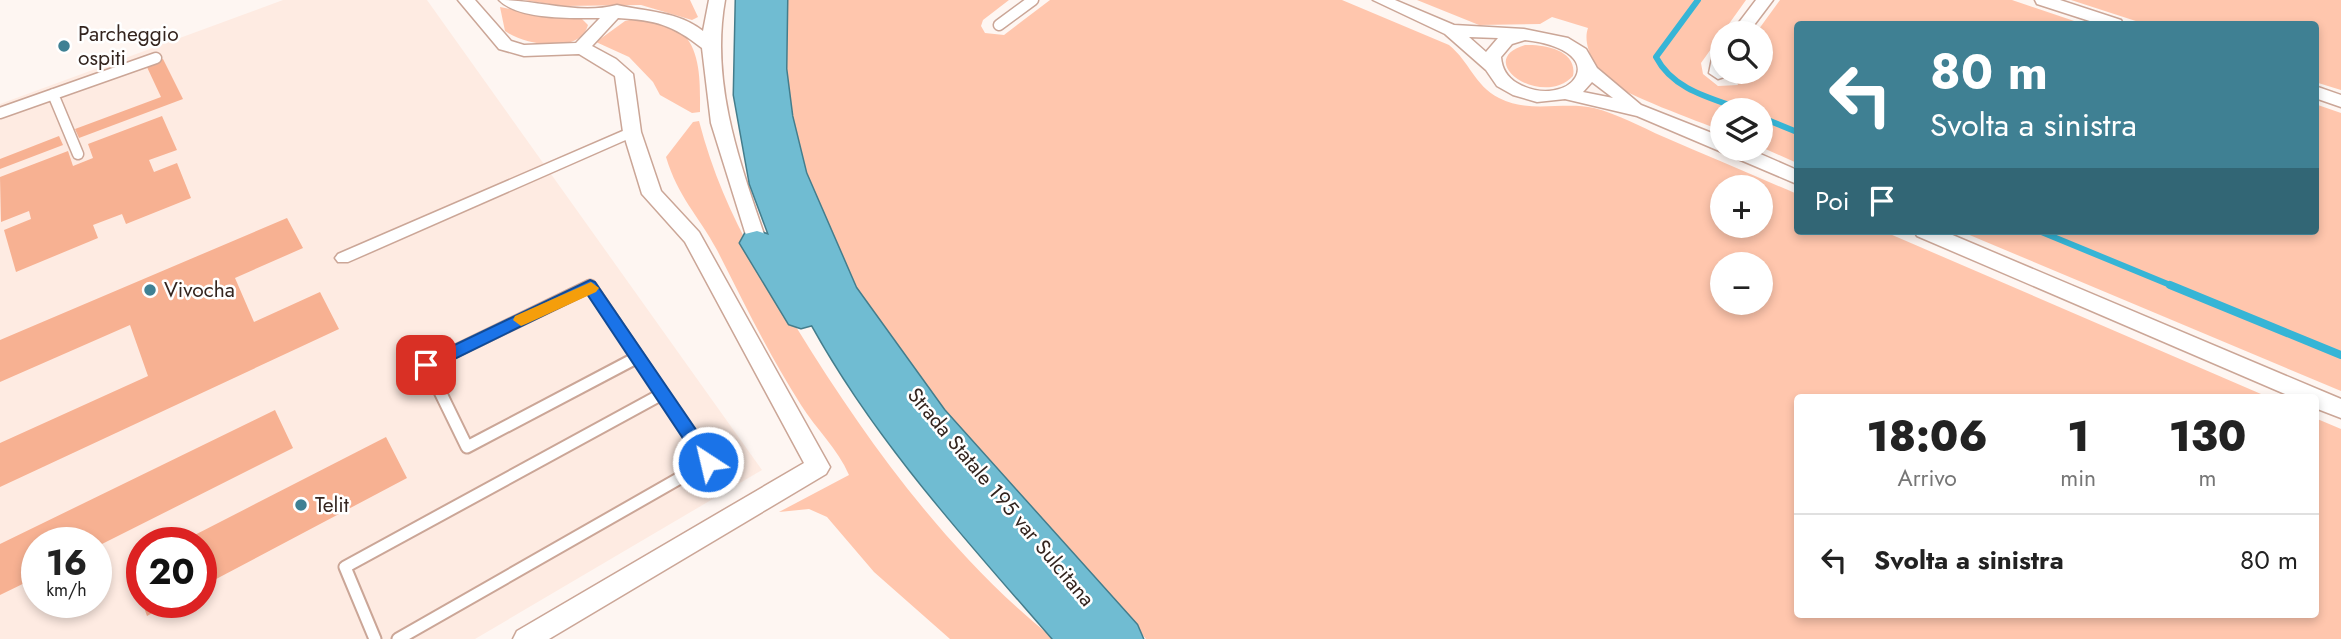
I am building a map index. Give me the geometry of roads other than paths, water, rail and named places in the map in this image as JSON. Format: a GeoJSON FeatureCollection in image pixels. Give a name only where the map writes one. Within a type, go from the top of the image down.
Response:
{"type":"FeatureCollection","features":[{"type":"Feature","properties":{"kind":"highway","name":"Strada Statale 195 var Sulcitana"},"geometry":{"type":"LineString","coordinates":[[750,0],[747,75],[752,125],[764,179],[785,236],[816,304],[855,368],[901,431],[1080,639]]}},
{"type":"Feature","properties":{"kind":"highway","name":"Strada Statale 195 var Sulcitana"},"geometry":{"type":"LineString","coordinates":[[773,0],[771,68],[776,116],[790,173],[841,294],[931,421],[1122,639]]}},
{"type":"Feature","properties":{"kind":"highway"},"geometry":{"type":"LineString","coordinates":[[757,243],[846,387],[871,419],[901,431]]}},
{"type":"Feature","properties":{"kind":"street"},"geometry":{"type":"LineString","coordinates":[[466,0],[485,19],[494,36],[506,46],[522,50],[581,48],[624,74],[632,132],[652,194],[692,237],[818,467],[526,639]]}},
{"type":"Feature","properties":{"kind":"street"},"geometry":{"type":"LineString","coordinates":[[507,0],[537,9],[617,10],[661,16],[684,25],[713,48]]}},
{"type":"Feature","properties":{"kind":"street"},"geometry":{"type":"LineString","coordinates":[[717,0],[713,48],[716,112],[757,243]]}},
{"type":"Feature","properties":{"kind":"street"},"geometry":{"type":"LineString","coordinates":[[1381,0],[1451,30],[1492,66],[1507,85],[1521,92],[1537,96],[1568,94],[1642,111],[1710,139]]}},
{"type":"Feature","properties":{"kind":"street"},"geometry":{"type":"LineString","coordinates":[[1748,21],[1765,0]]}},
{"type":"Feature","properties":{"kind":"street"},"geometry":{"type":"LineString","coordinates":[[2043,0],[2106,21]]}},
{"type":"Feature","properties":{"kind":"street"},"geometry":{"type":"LineString","coordinates":[[581,48],[617,10]]}},
{"type":"Feature","properties":{"kind":"street"},"geometry":{"type":"LineString","coordinates":[[1451,30],[1543,37],[1565,43],[1585,61],[1589,71],[1642,111]]}},
{"type":"Feature","properties":{"kind":"street"},"geometry":{"type":"LineString","coordinates":[[1492,66],[1492,56],[1497,47],[1519,36]]}},
{"type":"Feature","properties":{"kind":"street"},"geometry":{"type":"LineString","coordinates":[[1568,94],[1587,80],[1589,71]]}},
{"type":"Feature","properties":{"kind":"street"},"geometry":{"type":"LineString","coordinates":[[2319,93],[2341,101]]}},
{"type":"Feature","properties":{"kind":"street"},"geometry":{"type":"LineString","coordinates":[[343,258],[632,132]]}},
{"type":"Feature","properties":{"kind":"street"},"geometry":{"type":"LineString","coordinates":[[1760,161],[1794,176]]}},
{"type":"Feature","properties":{"kind":"street"},"geometry":{"type":"LineString","coordinates":[[1933,235],[2305,394]]}},
{"type":"Feature","properties":{"kind":"street"},"geometry":{"type":"LineString","coordinates":[[2319,400],[2341,409]]}},
{"type":"Feature","properties":{"kind":"lane"},"geometry":{"type":"LineString","coordinates":[[999,25],[1034,0]]}},
{"type":"Feature","properties":{"kind":"lane"},"geometry":{"type":"LineString","coordinates":[[0,113],[156,58]]}},
{"type":"Feature","properties":{"kind":"lane"},"geometry":{"type":"LineString","coordinates":[[54,94],[78,154]]}},
{"type":"Feature","properties":{"kind":"lane"},"geometry":{"type":"LineString","coordinates":[[398,639],[708,462],[663,394],[638,357],[590,286],[426,365],[467,447],[638,357]]}},
{"type":"Feature","properties":{"kind":"lane"},"geometry":{"type":"LineString","coordinates":[[375,639],[345,567],[663,394]]}},
{"type":"Feature","properties":{"kind":"waterway"},"geometry":{"type":"LineString","coordinates":[[1698,0],[1656,57],[1672,78],[1710,98]]}},
{"type":"Feature","properties":{"kind":"waterway"},"geometry":{"type":"LineString","coordinates":[[1773,122],[1794,131]]}},
{"type":"Feature","properties":{"kind":"waterway"},"geometry":{"type":"LineString","coordinates":[[2049,235],[2175,287]]}},
{"type":"Feature","properties":{"kind":"waterway"},"geometry":{"type":"LineString","coordinates":[[2170,285],[2341,355]]}},
{"type":"Feature","properties":{"kind":"place","name":"Parcheggio ospiti"},"geometry":{"type":"Point","coordinates":[64,46]}},
{"type":"Feature","properties":{"kind":"place","name":"Vivocha"},"geometry":{"type":"Point","coordinates":[150,290]}},
{"type":"Feature","properties":{"kind":"place","name":"Telit"},"geometry":{"type":"Point","coordinates":[301,505]}}]}
